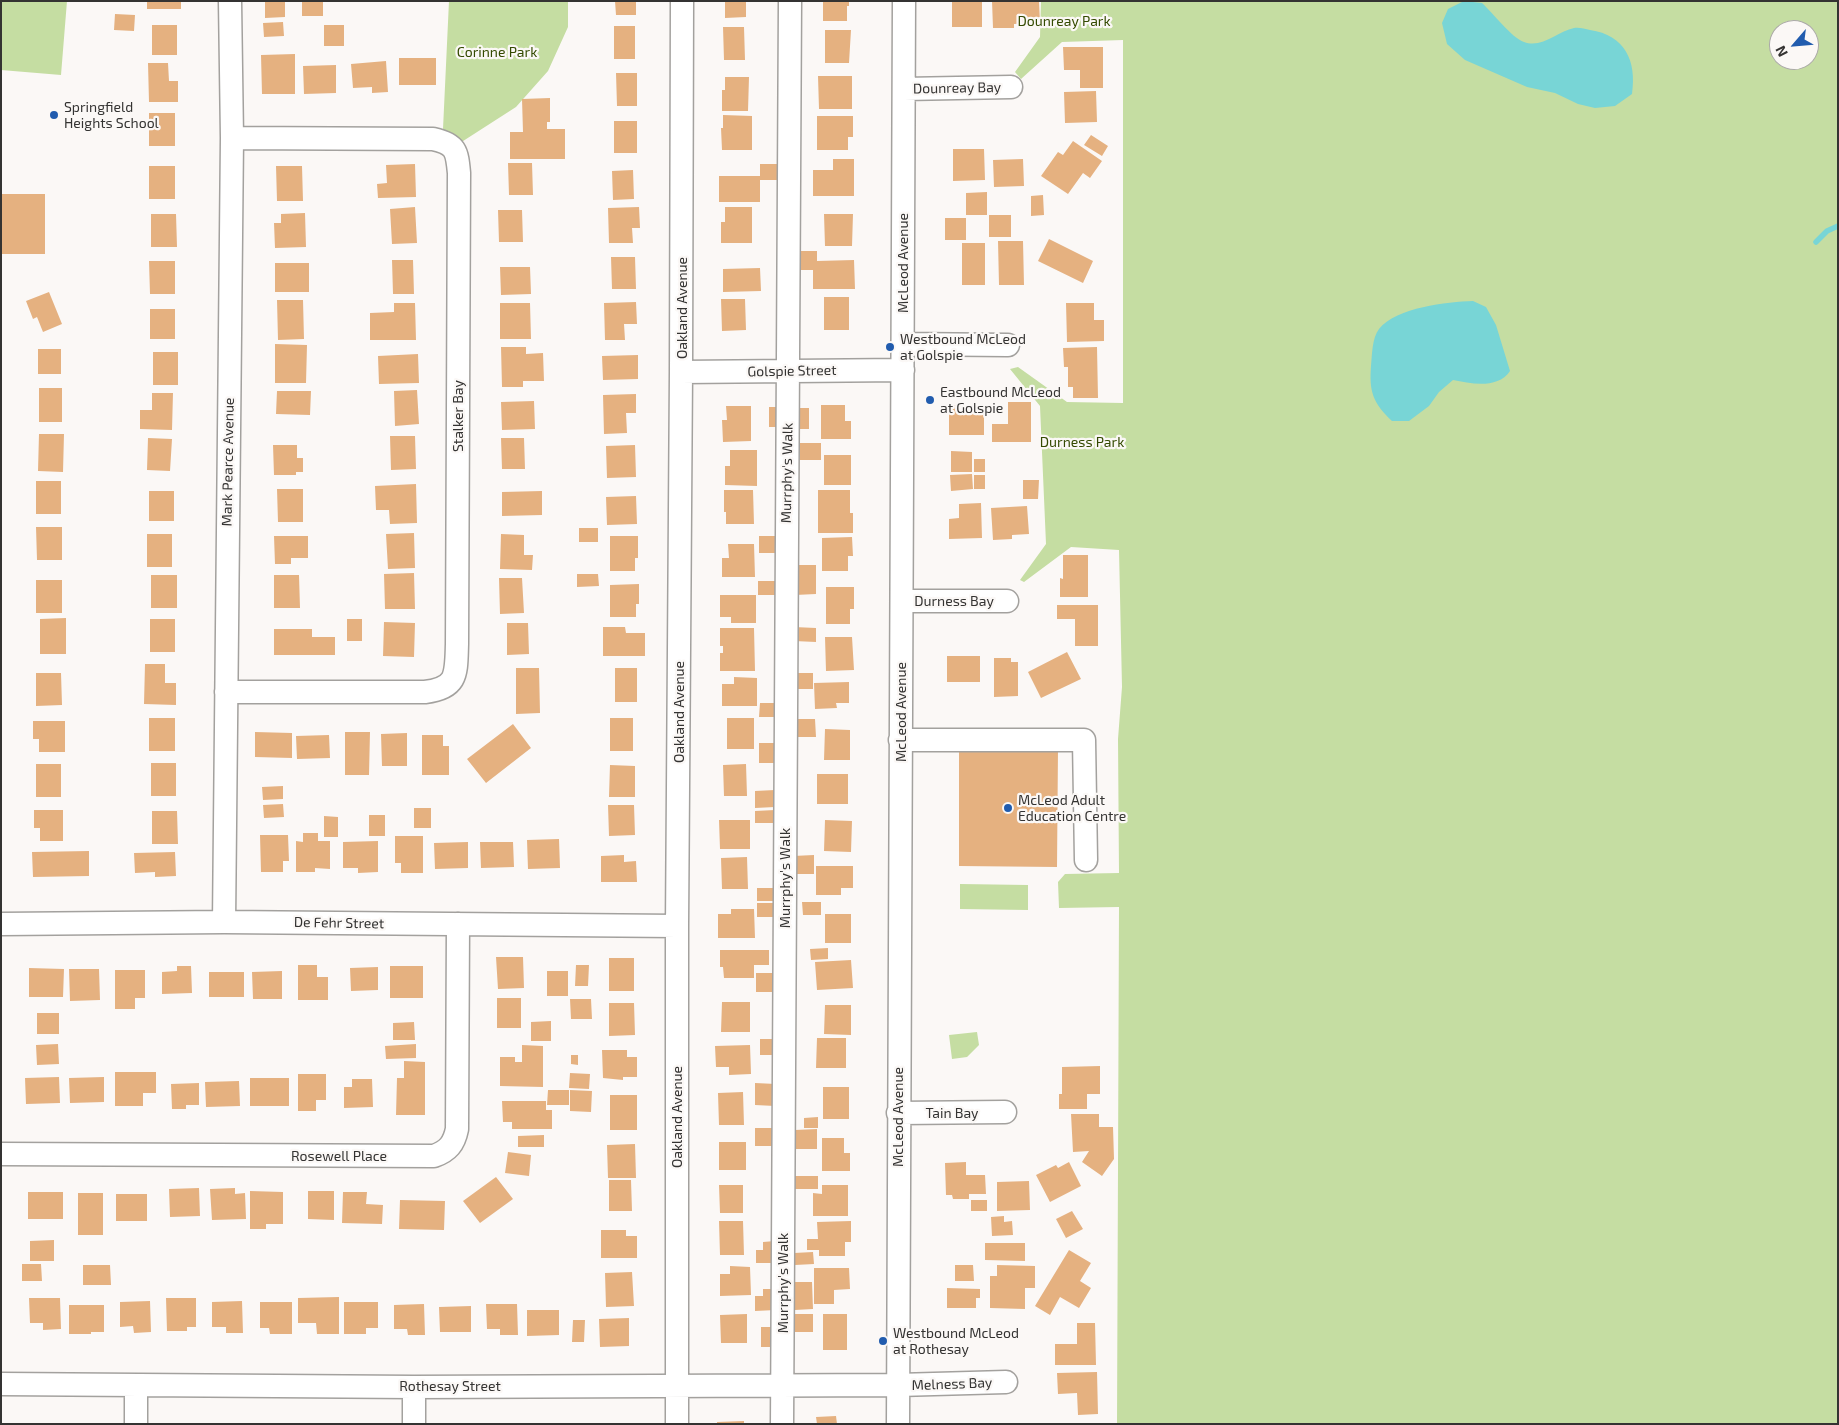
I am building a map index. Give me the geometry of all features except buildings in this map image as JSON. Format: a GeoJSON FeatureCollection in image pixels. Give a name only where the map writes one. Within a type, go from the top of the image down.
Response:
{"type":"FeatureCollection","features":[{"type":"Feature","properties":{"kind":"street","name":"Mark Pearce Avenue"},"geometry":{"type":"LineString","coordinates":[[224,922],[232,138],[230,1]]}},
{"type":"Feature","properties":{"kind":"street","name":"Oakland Avenue"},"geometry":{"type":"LineString","coordinates":[[677,1424],[677,926],[682,372],[682,1]]}},
{"type":"Feature","properties":{"kind":"street","name":"Murrphy's Walk"},"geometry":{"type":"LineString","coordinates":[[782,1424],[790,1]]}},
{"type":"Feature","properties":{"kind":"street","name":"McLeod Avenue"},"geometry":{"type":"LineString","coordinates":[[898,1424],[904,1]]}},
{"type":"Feature","properties":{"kind":"street","name":"Dounreay Bay"},"geometry":{"type":"LineString","coordinates":[[904,89],[1011,87]]}},
{"type":"Feature","properties":{"kind":"street","name":"Stalker Bay"},"geometry":{"type":"LineString","coordinates":[[226,692],[438,691],[448,686],[454,677],[457,644],[459,173],[457,155],[452,146],[447,142],[433,138],[232,138]]}},
{"type":"Feature","properties":{"kind":"street"},"geometry":{"type":"LineString","coordinates":[[902,344],[1008,345]]}},
{"type":"Feature","properties":{"kind":"street","name":"Golspie Street"},"geometry":{"type":"LineString","coordinates":[[682,372],[902,370]]}},
{"type":"Feature","properties":{"kind":"street","name":"Durness Bay"},"geometry":{"type":"LineString","coordinates":[[902,601],[1007,601]]}},
{"type":"Feature","properties":{"kind":"street"},"geometry":{"type":"LineString","coordinates":[[900,740],[1084,740],[1086,860]]}},
{"type":"Feature","properties":{"kind":"street","name":"De Fehr Street"},"geometry":{"type":"LineString","coordinates":[[1,924],[224,922],[677,926]]}},
{"type":"Feature","properties":{"kind":"street","name":"Rosewell Place"},"geometry":{"type":"LineString","coordinates":[[1,1154],[434,1156],[442,1153],[450,1148],[455,1140],[457,1129],[458,924]]}},
{"type":"Feature","properties":{"kind":"street","name":"Tain Bay"},"geometry":{"type":"LineString","coordinates":[[898,1113],[1005,1112]]}},
{"type":"Feature","properties":{"kind":"street","name":"Melness Bay"},"geometry":{"type":"LineString","coordinates":[[898,1386],[1006,1382]]}},
{"type":"Feature","properties":{"kind":"street","name":"Rothesay Street"},"geometry":{"type":"LineString","coordinates":[[1,1384],[414,1387],[898,1386]]}},
{"type":"Feature","properties":{"kind":"street"},"geometry":{"type":"LineString","coordinates":[[136,1385],[136,1424]]}},
{"type":"Feature","properties":{"kind":"street"},"geometry":{"type":"LineString","coordinates":[[414,1387],[414,1424]]}},
{"type":"Feature","properties":{"kind":"green space"},"geometry":{"type":"Polygon","coordinates":[[[1,1],[67,1],[61,75],[1,70],[1,1]]]}},
{"type":"Feature","properties":{"kind":"green space","name":"Corinne Park"},"geometry":{"type":"Polygon","coordinates":[[[449,1],[568,1],[568,27],[548,71],[516,107],[460,143],[443,129],[449,1]]]}},
{"type":"Feature","properties":{"kind":"green space"},"geometry":{"type":"Polygon","coordinates":[[[1041,1],[1838,1],[1838,1424],[1117,1424],[1119,907],[1059,908],[1058,882],[1065,874],[1119,873],[1118,739],[1122,687],[1119,550],[1071,547],[1024,582],[1020,580],[1046,544],[1040,406],[1010,369],[1018,367],[1067,402],[1123,403],[1123,40],[1062,42],[1021,79],[1015,72],[1040,37],[1041,1]]]}},
{"type":"Feature","properties":{"kind":"green space"},"geometry":{"type":"Polygon","coordinates":[[[960,884],[1028,885],[1028,910],[960,909],[960,884]]]}},
{"type":"Feature","properties":{"kind":"green space"},"geometry":{"type":"Polygon","coordinates":[[[977,1032],[979,1045],[967,1057],[952,1059],[949,1035],[977,1032]]]}},
{"type":"Feature","properties":{"kind":"water"},"geometry":{"type":"Polygon","coordinates":[[[1464,1],[1482,3],[1508,31],[1519,40],[1531,44],[1550,39],[1576,28],[1612,37],[1626,51],[1630,61],[1633,82],[1632,94],[1615,106],[1595,108],[1578,104],[1555,93],[1527,87],[1465,60],[1447,44],[1442,23],[1448,9],[1464,1]]]}},
{"type":"Feature","properties":{"kind":"water"},"geometry":{"type":"Polygon","coordinates":[[[1473,301],[1486,307],[1496,325],[1510,371],[1499,381],[1492,383],[1476,384],[1453,380],[1439,392],[1429,406],[1409,421],[1392,421],[1376,403],[1371,383],[1372,352],[1379,329],[1398,315],[1423,307],[1473,301]]]}},
{"type":"Feature","properties":{"kind":"waterway"},"geometry":{"type":"LineString","coordinates":[[1816,242],[1827,231],[1838,226]]}},
{"type":"Feature","properties":{"kind":"place","name":"Springfield Heights School"},"geometry":{"type":"Point","coordinates":[54,115]}},
{"type":"Feature","properties":{"kind":"place","name":"Westbound McLeod at Golspie"},"geometry":{"type":"Point","coordinates":[890,347]}},
{"type":"Feature","properties":{"kind":"place","name":"Eastbound McLeod at Golspie"},"geometry":{"type":"Point","coordinates":[930,400]}},
{"type":"Feature","properties":{"kind":"place","name":"McLeod Adult Education Centre"},"geometry":{"type":"Point","coordinates":[1008,808]}},
{"type":"Feature","properties":{"kind":"place","name":"Westbound McLeod at Rothesay"},"geometry":{"type":"Point","coordinates":[883,1341]}},
{"type":"Feature","properties":{"kind":"park label","name":"Dounreay Park"},"geometry":{"type":"Point","coordinates":[1064,21]}},
{"type":"Feature","properties":{"kind":"park label","name":"Durness Park"},"geometry":{"type":"Point","coordinates":[1082,442]}}]}
